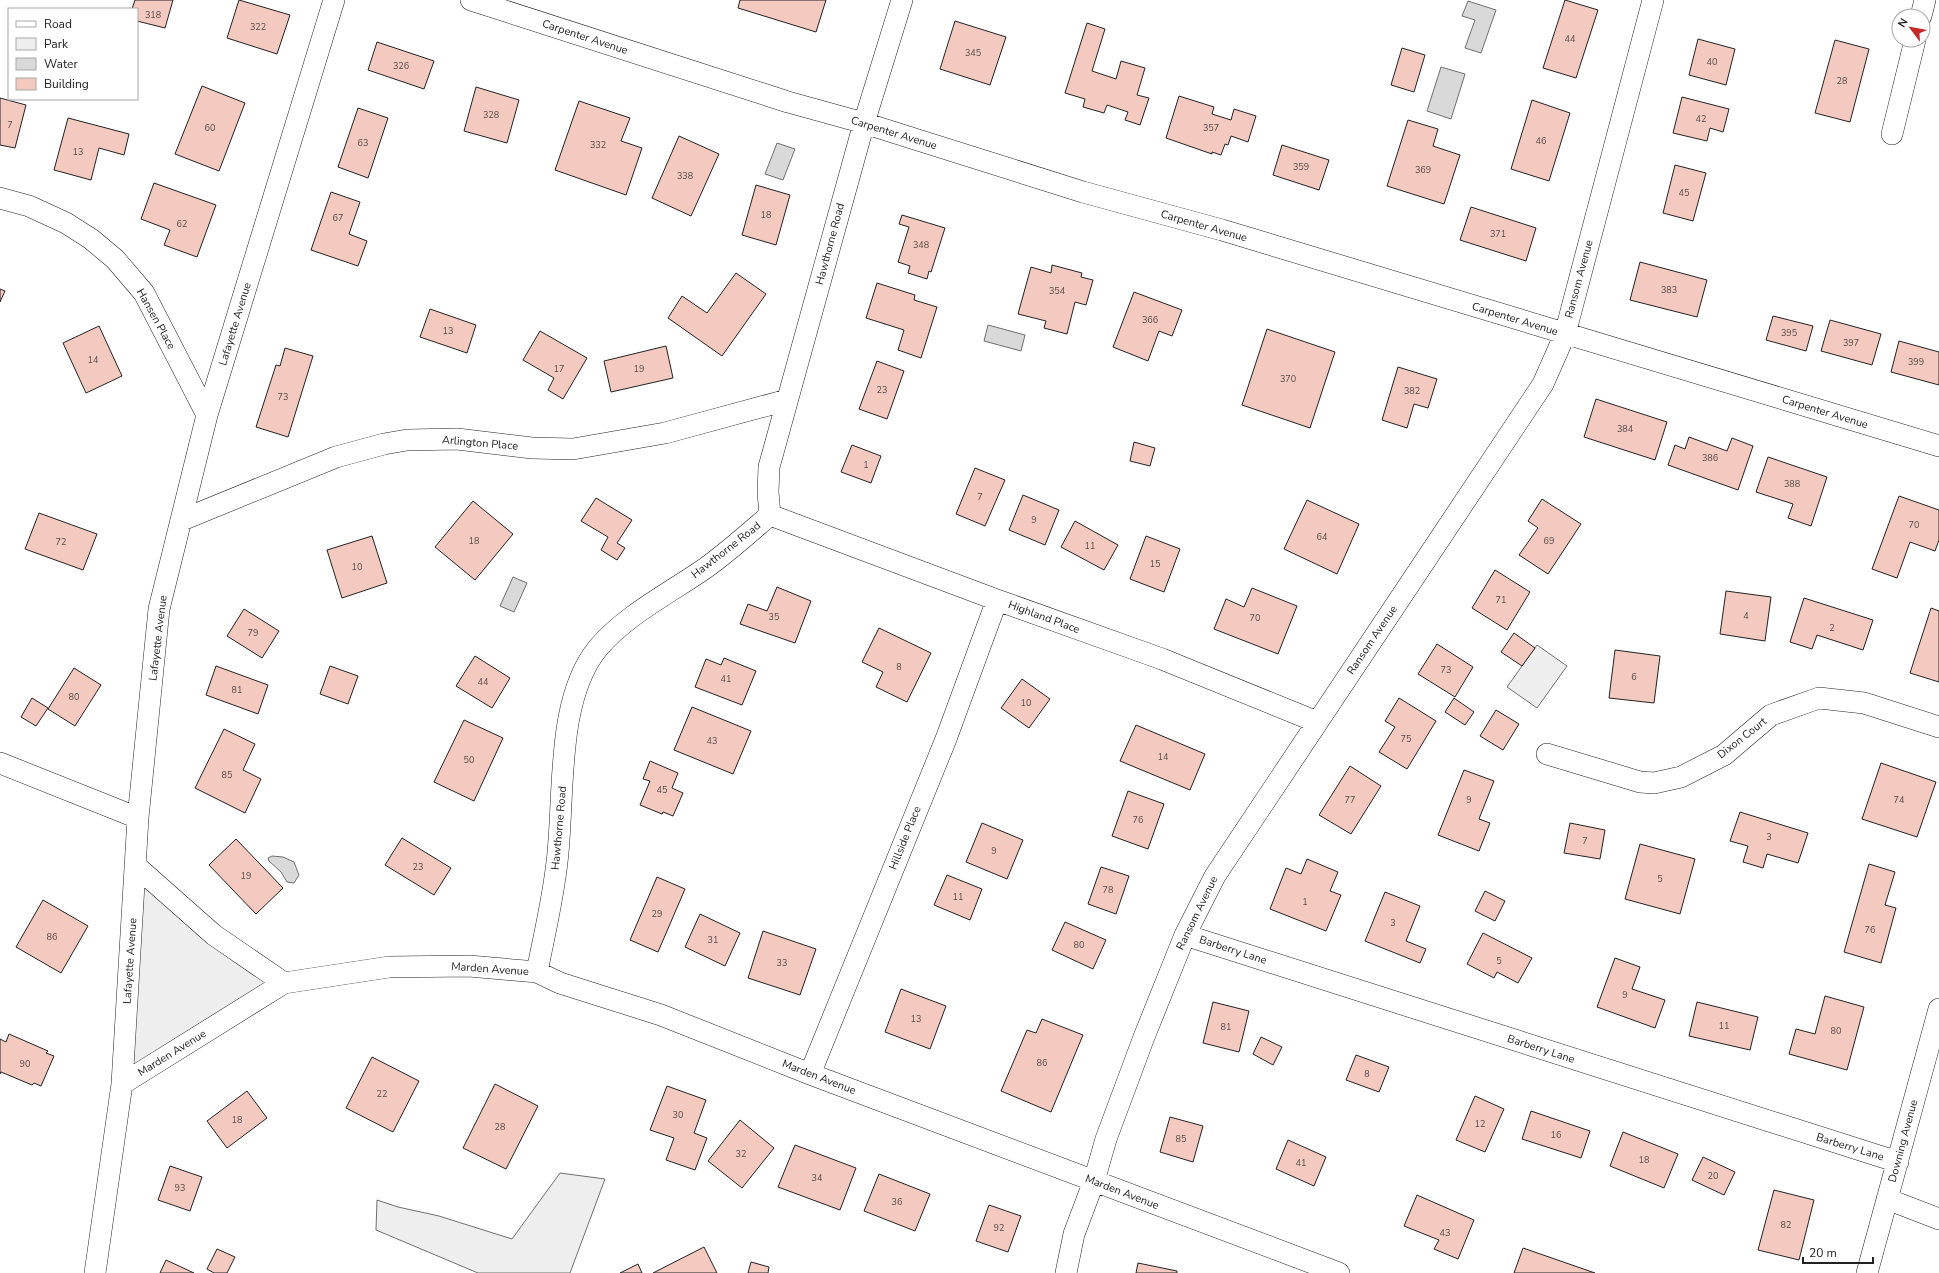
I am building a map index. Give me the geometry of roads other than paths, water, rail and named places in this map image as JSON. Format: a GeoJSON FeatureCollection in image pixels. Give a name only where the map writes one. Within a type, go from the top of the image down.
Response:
{"type":"FeatureCollection","features":[{"type":"Feature","properties":{"kind":"street","name":"Lafayette Avenue"},"geometry":{"type":"LineString","coordinates":[[95,1273],[122,1084],[138,818],[159,609],[207,415],[334,0]]}},
{"type":"Feature","properties":{"kind":"street","name":"Carpenter Avenue"},"geometry":{"type":"LineString","coordinates":[[471,0],[788,102],[864,123],[1083,192],[1222,230],[1939,446]]}},
{"type":"Feature","properties":{"kind":"street","name":"Hawthorne Road"},"geometry":{"type":"LineString","coordinates":[[537,972],[557,862],[568,727],[576,689],[586,667],[598,649],[619,627],[708,566],[770,515],[768,492],[769,467],[864,123],[902,0]]}},
{"type":"Feature","properties":{"kind":"street","name":"Ransom Avenue"},"geometry":{"type":"LineString","coordinates":[[1066,1273],[1074,1234],[1094,1181],[1106,1139],[1144,1037],[1185,935],[1215,876],[1543,384],[1565,334],[1653,0]]}},
{"type":"Feature","properties":{"kind":"street"},"geometry":{"type":"LineString","coordinates":[[1892,134],[1913,48]]}},
{"type":"Feature","properties":{"kind":"street","name":"Hansen Place"},"geometry":{"type":"LineString","coordinates":[[0,198],[29,206],[66,223],[91,239],[114,259],[144,293],[207,415]]}},
{"type":"Feature","properties":{"kind":"street","name":"Arlington Place"},"geometry":{"type":"LineString","coordinates":[[182,520],[336,457],[384,444],[407,440],[457,439],[532,448],[573,449],[665,433],[787,400]]}},
{"type":"Feature","properties":{"kind":"street","name":"Highland Place"},"geometry":{"type":"LineString","coordinates":[[770,515],[1162,660],[1317,722]]}},
{"type":"Feature","properties":{"kind":"street","name":"Hillside Place"},"geometry":{"type":"LineString","coordinates":[[810,1074],[946,739],[997,600]]}},
{"type":"Feature","properties":{"kind":"street","name":"Dixon Court"},"geometry":{"type":"LineString","coordinates":[[1547,754],[1640,782],[1654,783],[1681,777],[1724,755],[1771,715],[1819,698],[1864,703],[1939,727]]}},
{"type":"Feature","properties":{"kind":"street"},"geometry":{"type":"LineString","coordinates":[[0,763],[138,818]]}},
{"type":"Feature","properties":{"kind":"street"},"geometry":{"type":"LineString","coordinates":[[136,866],[214,935],[284,983]]}},
{"type":"Feature","properties":{"kind":"street","name":"Barberry Lane"},"geometry":{"type":"LineString","coordinates":[[1185,935],[1898,1162]]}},
{"type":"Feature","properties":{"kind":"street","name":"Marden Avenue"},"geometry":{"type":"LineString","coordinates":[[122,1084],[284,983],[389,967],[469,966],[537,972],[560,983],[661,1015],[810,1074],[1339,1273]]}},
{"type":"Feature","properties":{"kind":"street","name":"Downing Avenue"},"geometry":{"type":"LineString","coordinates":[[1867,1273],[1939,1009]]}},
{"type":"Feature","properties":{"kind":"street"},"geometry":{"type":"LineString","coordinates":[[1887,1199],[1939,1219]]}},
{"type":"Feature","properties":{"kind":"water"},"geometry":{"type":"Polygon","coordinates":[[[1468,1],[1496,10],[1481,53],[1465,48],[1475,20],[1462,16],[1468,1]]]}},
{"type":"Feature","properties":{"kind":"water"},"geometry":{"type":"Polygon","coordinates":[[[1441,67],[1465,74],[1451,119],[1427,111],[1441,67]]]}},
{"type":"Feature","properties":{"kind":"water"},"geometry":{"type":"Polygon","coordinates":[[[777,143],[795,149],[783,180],[765,174],[777,143]]]}},
{"type":"Feature","properties":{"kind":"water"},"geometry":{"type":"Polygon","coordinates":[[[988,325],[1025,335],[1021,351],[984,341],[988,325]]]}},
{"type":"Feature","properties":{"kind":"water"},"geometry":{"type":"Polygon","coordinates":[[[513,577],[527,583],[514,612],[500,606],[513,577]]]}},
{"type":"Feature","properties":{"kind":"water"},"geometry":{"type":"Polygon","coordinates":[[[272,856],[283,857],[294,862],[299,875],[294,883],[287,882],[281,872],[269,861],[268,858],[272,856]]]}}]}
